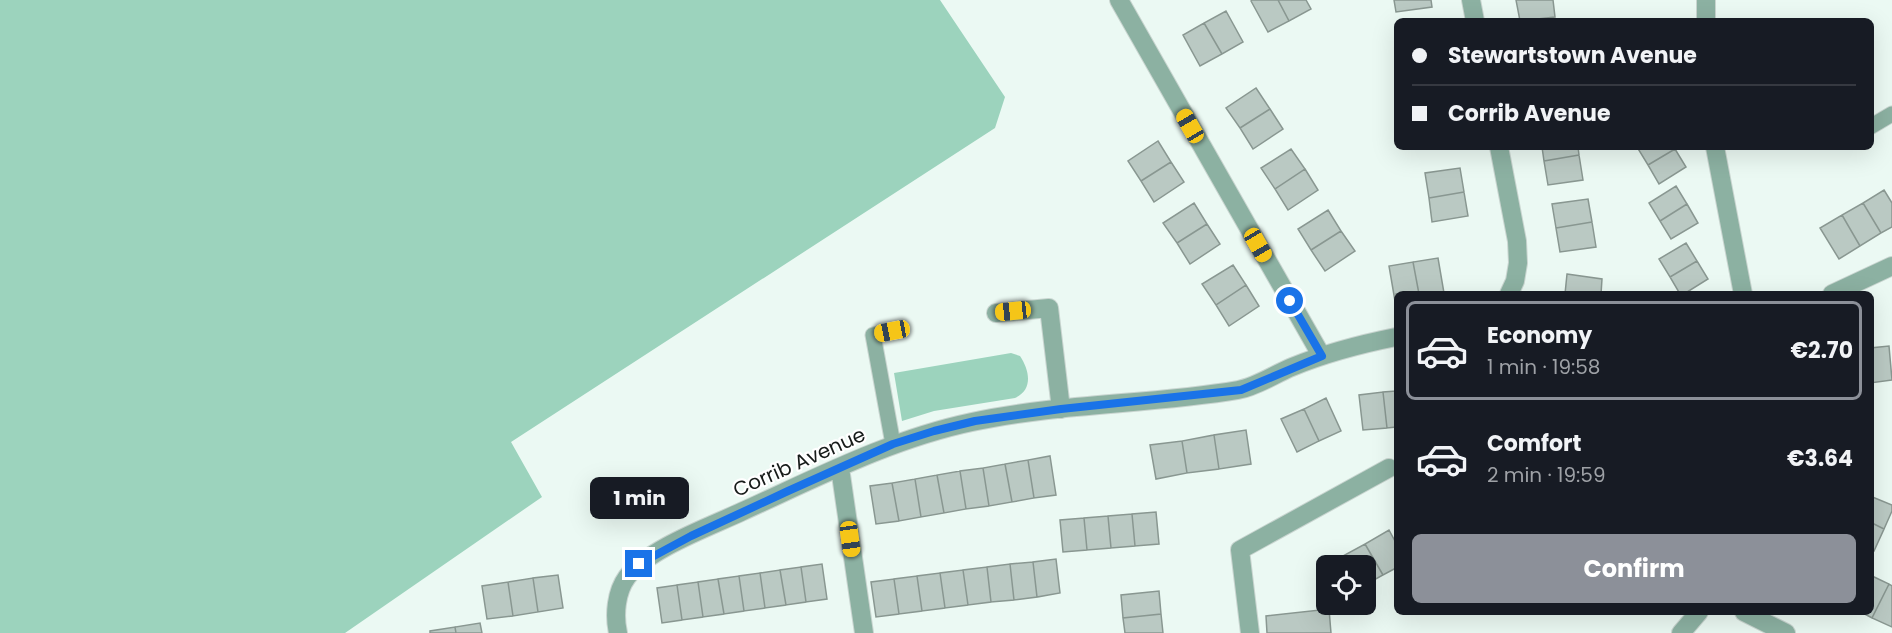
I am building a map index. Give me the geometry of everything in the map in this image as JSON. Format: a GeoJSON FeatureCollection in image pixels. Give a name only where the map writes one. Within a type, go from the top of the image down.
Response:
{"type":"FeatureCollection","features":[{"type":"Feature","properties":{"kind":"street"},"geometry":{"type":"LineString","coordinates":[[1471,0],[1474,18]]}},
{"type":"Feature","properties":{"kind":"street"},"geometry":{"type":"LineString","coordinates":[[1706,0],[1706,18]]}},
{"type":"Feature","properties":{"kind":"street"},"geometry":{"type":"LineString","coordinates":[[1124,2],[1322,356]]}},
{"type":"Feature","properties":{"kind":"street"},"geometry":{"type":"LineString","coordinates":[[1500,150],[1518,252],[1515,281],[1510,291]]}},
{"type":"Feature","properties":{"kind":"street"},"geometry":{"type":"LineString","coordinates":[[1716,150],[1742,291]]}},
{"type":"Feature","properties":{"kind":"street"},"geometry":{"type":"LineString","coordinates":[[1838,291],[1892,266]]}},
{"type":"Feature","properties":{"kind":"street"},"geometry":{"type":"LineString","coordinates":[[996,313],[1048,308],[1061,409]]}},
{"type":"Feature","properties":{"kind":"street","name":"Corrib Avenue"},"geometry":{"type":"LineString","coordinates":[[618,633],[616,612],[618,594],[626,578],[639,564],[710,526],[893,444],[975,421],[1061,409],[1241,390],[1322,356],[1350,347],[1394,338]]}},
{"type":"Feature","properties":{"kind":"street"},"geometry":{"type":"LineString","coordinates":[[840,468],[864,633]]}},
{"type":"Feature","properties":{"kind":"street"},"geometry":{"type":"LineString","coordinates":[[1250,633],[1240,550],[1389,468]]}},
{"type":"Feature","properties":{"kind":"street"},"geometry":{"type":"LineString","coordinates":[[1681,633],[1696,615]]}},
{"type":"Feature","properties":{"kind":"street"},"geometry":{"type":"LineString","coordinates":[[1750,615],[1786,633]]}},
{"type":"Feature","properties":{"kind":"lane"},"geometry":{"type":"LineString","coordinates":[[1874,125],[1892,114]]}},
{"type":"Feature","properties":{"kind":"lane"},"geometry":{"type":"LineString","coordinates":[[892,331],[873,335],[893,444]]}},
{"type":"Feature","properties":{"kind":"green space"},"geometry":{"type":"Polygon","coordinates":[[[0,0],[940,0],[1005,97],[995,128],[511,442],[542,497],[345,633],[0,633],[0,0]]]}},
{"type":"Feature","properties":{"kind":"green space"},"geometry":{"type":"Polygon","coordinates":[[[1011,353],[1020,356],[1028,374],[1027,385],[1021,395],[1015,398],[934,411],[902,421],[894,373],[1011,353]]]}},
{"type":"Feature","properties":{"kind":"building"},"geometry":{"type":"Polygon","coordinates":[[[1252,0],[1278,0],[1289,21],[1268,32],[1252,0]]]}},
{"type":"Feature","properties":{"kind":"building"},"geometry":{"type":"Polygon","coordinates":[[[1278,0],[1306,0],[1311,9],[1289,21],[1278,0]]]}},
{"type":"Feature","properties":{"kind":"building"},"geometry":{"type":"Polygon","coordinates":[[[1394,0],[1431,0],[1432,7],[1396,12],[1394,0]]]}},
{"type":"Feature","properties":{"kind":"building"},"geometry":{"type":"Polygon","coordinates":[[[1516,0],[1553,0],[1555,17],[1519,18],[1516,0]]]}},
{"type":"Feature","properties":{"kind":"building"},"geometry":{"type":"Polygon","coordinates":[[[1226,11],[1243,42],[1222,54],[1204,23],[1226,11]]]}},
{"type":"Feature","properties":{"kind":"building"},"geometry":{"type":"Polygon","coordinates":[[[1204,23],[1222,54],[1200,66],[1183,35],[1204,23]]]}},
{"type":"Feature","properties":{"kind":"building"},"geometry":{"type":"Polygon","coordinates":[[[1256,88],[1270,109],[1240,128],[1226,108],[1256,88]]]}},
{"type":"Feature","properties":{"kind":"building"},"geometry":{"type":"Polygon","coordinates":[[[1270,109],[1283,129],[1253,149],[1240,128],[1270,109]]]}},
{"type":"Feature","properties":{"kind":"building"},"geometry":{"type":"Polygon","coordinates":[[[1158,141],[1171,162],[1141,181],[1128,161],[1158,141]]]}},
{"type":"Feature","properties":{"kind":"building"},"geometry":{"type":"Polygon","coordinates":[[[1291,149],[1305,169],[1275,189],[1261,168],[1291,149]]]}},
{"type":"Feature","properties":{"kind":"building"},"geometry":{"type":"Polygon","coordinates":[[[1542,150],[1578,150],[1579,155],[1544,161],[1542,150]]]}},
{"type":"Feature","properties":{"kind":"building"},"geometry":{"type":"Polygon","coordinates":[[[1639,150],[1673,150],[1648,165],[1639,150]]]}},
{"type":"Feature","properties":{"kind":"building"},"geometry":{"type":"Polygon","coordinates":[[[1676,150],[1686,167],[1659,184],[1648,165],[1676,150]]]}},
{"type":"Feature","properties":{"kind":"building"},"geometry":{"type":"Polygon","coordinates":[[[1579,155],[1583,180],[1548,185],[1544,161],[1579,155]]]}},
{"type":"Feature","properties":{"kind":"building"},"geometry":{"type":"Polygon","coordinates":[[[1171,162],[1184,182],[1154,202],[1141,181],[1171,162]]]}},
{"type":"Feature","properties":{"kind":"building"},"geometry":{"type":"Polygon","coordinates":[[[1460,168],[1464,192],[1429,198],[1425,173],[1460,168]]]}},
{"type":"Feature","properties":{"kind":"building"},"geometry":{"type":"Polygon","coordinates":[[[1305,169],[1318,190],[1288,210],[1275,189],[1305,169]]]}},
{"type":"Feature","properties":{"kind":"building"},"geometry":{"type":"Polygon","coordinates":[[[1676,186],[1687,204],[1660,221],[1649,203],[1676,186]]]}},
{"type":"Feature","properties":{"kind":"building"},"geometry":{"type":"Polygon","coordinates":[[[1884,190],[1892,203],[1892,227],[1881,233],[1863,203],[1884,190]]]}},
{"type":"Feature","properties":{"kind":"building"},"geometry":{"type":"Polygon","coordinates":[[[1464,192],[1468,216],[1432,222],[1429,198],[1464,192]]]}},
{"type":"Feature","properties":{"kind":"building"},"geometry":{"type":"Polygon","coordinates":[[[1588,199],[1592,222],[1556,228],[1552,204],[1588,199]]]}},
{"type":"Feature","properties":{"kind":"building"},"geometry":{"type":"Polygon","coordinates":[[[1194,203],[1207,224],[1177,243],[1163,223],[1194,203]]]}},
{"type":"Feature","properties":{"kind":"building"},"geometry":{"type":"Polygon","coordinates":[[[1863,203],[1881,233],[1860,246],[1842,215],[1863,203]]]}},
{"type":"Feature","properties":{"kind":"building"},"geometry":{"type":"Polygon","coordinates":[[[1687,204],[1698,223],[1671,239],[1660,221],[1687,204]]]}},
{"type":"Feature","properties":{"kind":"building"},"geometry":{"type":"Polygon","coordinates":[[[1328,210],[1341,231],[1311,250],[1298,229],[1328,210]]]}},
{"type":"Feature","properties":{"kind":"building"},"geometry":{"type":"Polygon","coordinates":[[[1842,215],[1860,246],[1839,259],[1820,228],[1842,215]]]}},
{"type":"Feature","properties":{"kind":"building"},"geometry":{"type":"Polygon","coordinates":[[[1592,222],[1596,247],[1560,252],[1556,228],[1592,222]]]}},
{"type":"Feature","properties":{"kind":"building"},"geometry":{"type":"Polygon","coordinates":[[[1207,224],[1220,244],[1190,264],[1177,243],[1207,224]]]}},
{"type":"Feature","properties":{"kind":"building"},"geometry":{"type":"Polygon","coordinates":[[[1341,231],[1355,251],[1325,271],[1311,250],[1341,231]]]}},
{"type":"Feature","properties":{"kind":"building"},"geometry":{"type":"Polygon","coordinates":[[[1686,243],[1697,261],[1670,277],[1659,259],[1686,243]]]}},
{"type":"Feature","properties":{"kind":"building"},"geometry":{"type":"Polygon","coordinates":[[[1438,258],[1444,291],[1418,291],[1413,262],[1438,258]]]}},
{"type":"Feature","properties":{"kind":"building"},"geometry":{"type":"Polygon","coordinates":[[[1697,261],[1708,279],[1689,291],[1678,291],[1670,277],[1697,261]]]}},
{"type":"Feature","properties":{"kind":"building"},"geometry":{"type":"Polygon","coordinates":[[[1413,262],[1418,291],[1394,291],[1394,295],[1389,266],[1413,262]]]}},
{"type":"Feature","properties":{"kind":"building"},"geometry":{"type":"Polygon","coordinates":[[[1233,265],[1246,285],[1216,305],[1202,284],[1233,265]]]}},
{"type":"Feature","properties":{"kind":"building"},"geometry":{"type":"Polygon","coordinates":[[[1567,274],[1602,279],[1601,291],[1565,291],[1567,274]]]}},
{"type":"Feature","properties":{"kind":"building"},"geometry":{"type":"Polygon","coordinates":[[[1246,285],[1259,306],[1229,326],[1216,305],[1246,285]]]}},
{"type":"Feature","properties":{"kind":"building"},"geometry":{"type":"Polygon","coordinates":[[[1889,346],[1892,380],[1874,382],[1874,348],[1889,346]]]}},
{"type":"Feature","properties":{"kind":"building"},"geometry":{"type":"Polygon","coordinates":[[[1394,391],[1394,427],[1387,428],[1383,392],[1394,391]]]}},
{"type":"Feature","properties":{"kind":"building"},"geometry":{"type":"Polygon","coordinates":[[[1383,392],[1387,428],[1363,430],[1359,395],[1383,392]]]}},
{"type":"Feature","properties":{"kind":"building"},"geometry":{"type":"Polygon","coordinates":[[[1326,398],[1341,431],[1319,441],[1304,409],[1326,398]]]}},
{"type":"Feature","properties":{"kind":"building"},"geometry":{"type":"Polygon","coordinates":[[[1304,409],[1319,441],[1297,452],[1281,419],[1304,409]]]}},
{"type":"Feature","properties":{"kind":"building"},"geometry":{"type":"Polygon","coordinates":[[[1246,430],[1251,464],[1219,469],[1214,435],[1246,430]]]}},
{"type":"Feature","properties":{"kind":"building"},"geometry":{"type":"Polygon","coordinates":[[[1214,435],[1219,469],[1187,473],[1182,441],[1214,435]]]}},
{"type":"Feature","properties":{"kind":"building"},"geometry":{"type":"Polygon","coordinates":[[[1182,441],[1187,473],[1156,479],[1150,445],[1182,441]]]}},
{"type":"Feature","properties":{"kind":"building"},"geometry":{"type":"Polygon","coordinates":[[[1050,456],[1056,495],[1034,498],[1028,460],[1050,456]]]}},
{"type":"Feature","properties":{"kind":"building"},"geometry":{"type":"Polygon","coordinates":[[[1028,460],[1034,498],[1012,502],[1005,464],[1028,460]]]}},
{"type":"Feature","properties":{"kind":"building"},"geometry":{"type":"Polygon","coordinates":[[[1005,464],[1012,502],[989,506],[983,468],[1005,464]]]}},
{"type":"Feature","properties":{"kind":"building"},"geometry":{"type":"Polygon","coordinates":[[[983,468],[989,506],[966,509],[960,471],[983,468]]]}},
{"type":"Feature","properties":{"kind":"building"},"geometry":{"type":"Polygon","coordinates":[[[960,471],[966,509],[944,513],[937,475],[960,471]]]}},
{"type":"Feature","properties":{"kind":"building"},"geometry":{"type":"Polygon","coordinates":[[[937,475],[944,513],[921,517],[915,479],[937,475]]]}},
{"type":"Feature","properties":{"kind":"building"},"geometry":{"type":"Polygon","coordinates":[[[915,479],[921,517],[899,521],[892,483],[915,479]]]}},
{"type":"Feature","properties":{"kind":"building"},"geometry":{"type":"Polygon","coordinates":[[[892,483],[899,521],[876,524],[870,486],[892,483]]]}},
{"type":"Feature","properties":{"kind":"building"},"geometry":{"type":"Polygon","coordinates":[[[1874,498],[1892,505],[1892,511],[1884,529],[1874,524],[1874,498]]]}},
{"type":"Feature","properties":{"kind":"building"},"geometry":{"type":"Polygon","coordinates":[[[1156,512],[1159,544],[1135,546],[1132,514],[1156,512]]]}},
{"type":"Feature","properties":{"kind":"building"},"geometry":{"type":"Polygon","coordinates":[[[1132,514],[1135,546],[1111,548],[1108,516],[1132,514]]]}},
{"type":"Feature","properties":{"kind":"building"},"geometry":{"type":"Polygon","coordinates":[[[1108,516],[1111,548],[1087,550],[1084,518],[1108,516]]]}},
{"type":"Feature","properties":{"kind":"building"},"geometry":{"type":"Polygon","coordinates":[[[1084,518],[1087,550],[1063,552],[1060,520],[1084,518]]]}},
{"type":"Feature","properties":{"kind":"building"},"geometry":{"type":"Polygon","coordinates":[[[1874,524],[1884,529],[1874,551],[1874,524]]]}},
{"type":"Feature","properties":{"kind":"building"},"geometry":{"type":"Polygon","coordinates":[[[1389,530],[1394,539],[1394,569],[1383,575],[1376,563],[1376,555],[1371,555],[1365,544],[1389,530]]]}},
{"type":"Feature","properties":{"kind":"building"},"geometry":{"type":"Polygon","coordinates":[[[1365,544],[1371,555],[1345,555],[1365,544]]]}},
{"type":"Feature","properties":{"kind":"building"},"geometry":{"type":"Polygon","coordinates":[[[1056,559],[1060,593],[1037,597],[1033,562],[1056,559]]]}},
{"type":"Feature","properties":{"kind":"building"},"geometry":{"type":"Polygon","coordinates":[[[1033,562],[1037,597],[1014,600],[1010,564],[1033,562]]]}},
{"type":"Feature","properties":{"kind":"building"},"geometry":{"type":"Polygon","coordinates":[[[1376,563],[1383,575],[1376,579],[1376,563]]]}},
{"type":"Feature","properties":{"kind":"building"},"geometry":{"type":"Polygon","coordinates":[[[822,564],[827,599],[806,602],[801,567],[822,564]]]}},
{"type":"Feature","properties":{"kind":"building"},"geometry":{"type":"Polygon","coordinates":[[[1010,564],[1014,600],[991,602],[987,567],[1010,564]]]}},
{"type":"Feature","properties":{"kind":"building"},"geometry":{"type":"Polygon","coordinates":[[[801,567],[806,602],[786,605],[780,570],[801,567]]]}},
{"type":"Feature","properties":{"kind":"building"},"geometry":{"type":"Polygon","coordinates":[[[987,567],[991,602],[968,605],[963,570],[987,567]]]}},
{"type":"Feature","properties":{"kind":"building"},"geometry":{"type":"Polygon","coordinates":[[[780,570],[786,605],[765,608],[760,573],[780,570]]]}},
{"type":"Feature","properties":{"kind":"building"},"geometry":{"type":"Polygon","coordinates":[[[963,570],[968,605],[945,608],[940,573],[963,570]]]}},
{"type":"Feature","properties":{"kind":"building"},"geometry":{"type":"Polygon","coordinates":[[[760,573],[765,608],[744,611],[739,576],[760,573]]]}},
{"type":"Feature","properties":{"kind":"building"},"geometry":{"type":"Polygon","coordinates":[[[940,573],[945,608],[922,611],[917,576],[940,573]]]}},
{"type":"Feature","properties":{"kind":"building"},"geometry":{"type":"Polygon","coordinates":[[[558,575],[563,608],[538,612],[533,578],[558,575]]]}},
{"type":"Feature","properties":{"kind":"building"},"geometry":{"type":"Polygon","coordinates":[[[739,576],[744,611],[724,614],[718,579],[739,576]]]}},
{"type":"Feature","properties":{"kind":"building"},"geometry":{"type":"Polygon","coordinates":[[[917,576],[922,611],[899,614],[894,579],[917,576]]]}},
{"type":"Feature","properties":{"kind":"building"},"geometry":{"type":"Polygon","coordinates":[[[1874,577],[1889,584],[1874,614],[1874,577]]]}},
{"type":"Feature","properties":{"kind":"building"},"geometry":{"type":"Polygon","coordinates":[[[533,578],[538,612],[513,616],[508,582],[533,578]]]}},
{"type":"Feature","properties":{"kind":"building"},"geometry":{"type":"Polygon","coordinates":[[[718,579],[724,614],[703,617],[698,582],[718,579]]]}},
{"type":"Feature","properties":{"kind":"building"},"geometry":{"type":"Polygon","coordinates":[[[894,579],[899,614],[876,617],[871,582],[894,579]]]}},
{"type":"Feature","properties":{"kind":"building"},"geometry":{"type":"Polygon","coordinates":[[[508,582],[513,616],[487,619],[482,586],[508,582]]]}},
{"type":"Feature","properties":{"kind":"building"},"geometry":{"type":"Polygon","coordinates":[[[698,582],[703,617],[682,620],[677,585],[698,582]]]}},
{"type":"Feature","properties":{"kind":"building"},"geometry":{"type":"Polygon","coordinates":[[[1889,584],[1892,586],[1892,627],[1872,618],[1889,584]]]}},
{"type":"Feature","properties":{"kind":"building"},"geometry":{"type":"Polygon","coordinates":[[[677,585],[682,620],[662,623],[657,588],[677,585]]]}},
{"type":"Feature","properties":{"kind":"building"},"geometry":{"type":"Polygon","coordinates":[[[1159,591],[1161,614],[1123,618],[1121,595],[1159,591]]]}},
{"type":"Feature","properties":{"kind":"building"},"geometry":{"type":"Polygon","coordinates":[[[1316,610],[1316,615],[1330,615],[1331,633],[1267,633],[1266,616],[1316,610]]]}},
{"type":"Feature","properties":{"kind":"building"},"geometry":{"type":"Polygon","coordinates":[[[1161,614],[1163,633],[1125,633],[1123,618],[1161,614]]]}},
{"type":"Feature","properties":{"kind":"building"},"geometry":{"type":"Polygon","coordinates":[[[480,623],[482,633],[456,633],[455,627],[480,623]]]}},
{"type":"Feature","properties":{"kind":"building"},"geometry":{"type":"Polygon","coordinates":[[[455,627],[456,633],[430,633],[430,631],[455,627]]]}},
{"type":"Feature","properties":{"kind":"route"},"geometry":{"type":"LineString","coordinates":[[639,564],[710,526],[893,444],[934,431],[975,421],[1061,409],[1241,390],[1292,366],[1322,356],[1290,301]]}}]}
